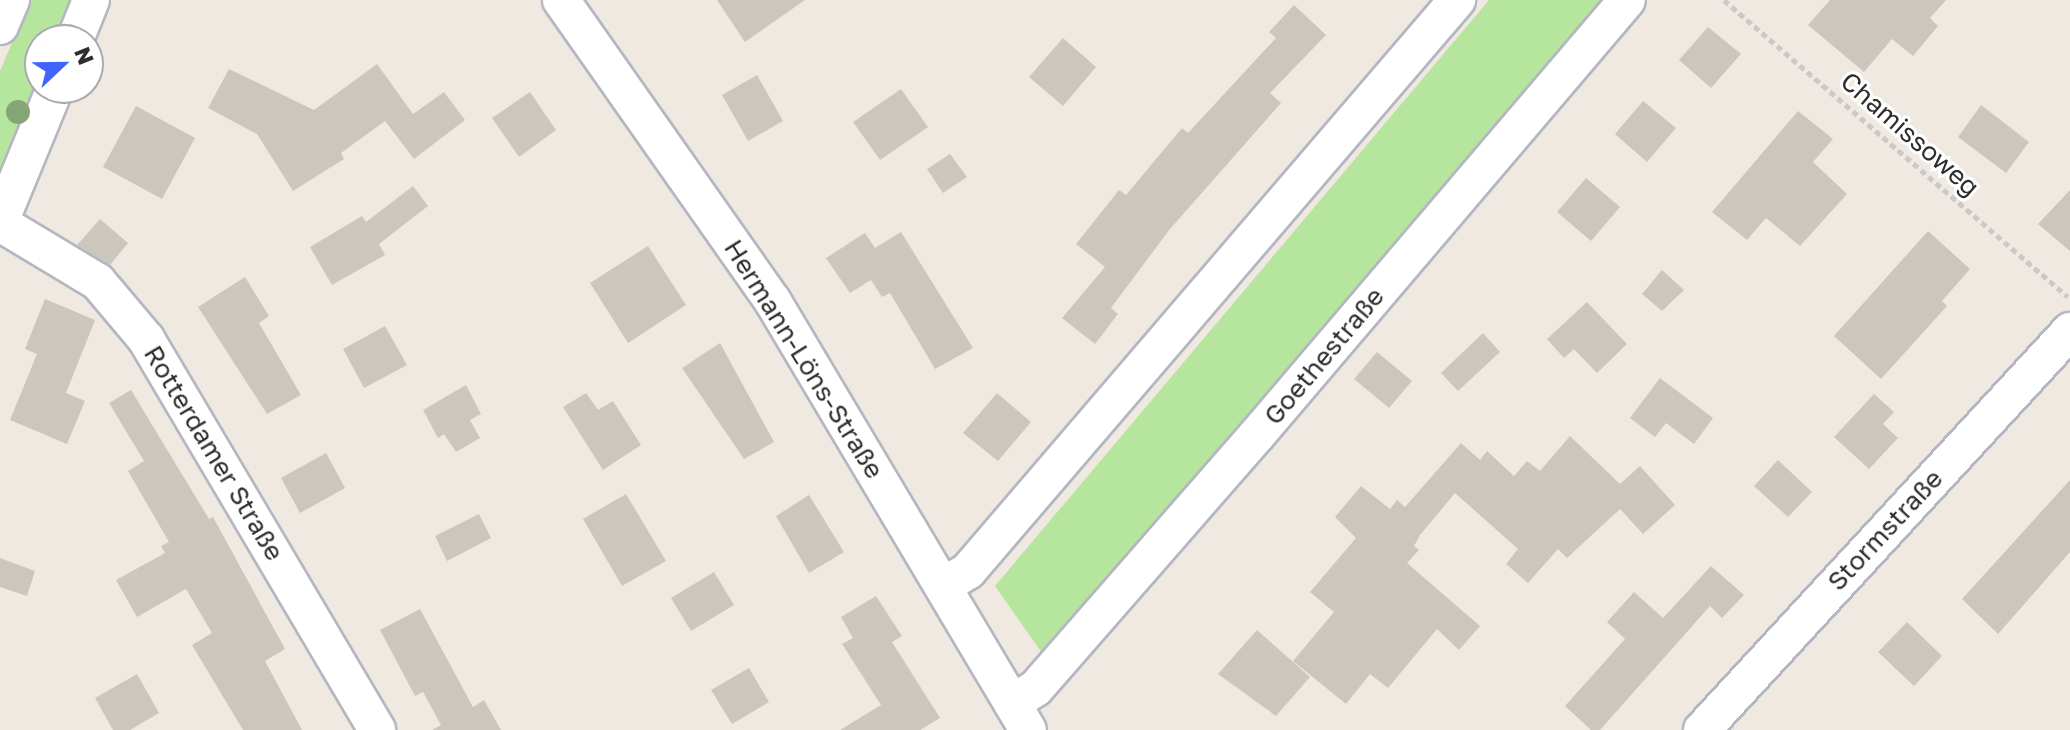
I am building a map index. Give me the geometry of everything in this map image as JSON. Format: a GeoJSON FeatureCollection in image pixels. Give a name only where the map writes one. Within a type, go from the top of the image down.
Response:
{"type":"FeatureCollection","features":[{"type":"Feature","properties":{"kind":"street"},"geometry":{"type":"LineString","coordinates":[[0,26],[11,0]]}},
{"type":"Feature","properties":{"kind":"street"},"geometry":{"type":"LineString","coordinates":[[81,24],[91,0]]}},
{"type":"Feature","properties":{"kind":"street","name":"Hermann-Löns-Straße"},"geometry":{"type":"LineString","coordinates":[[561,0],[772,300],[1020,716]]}},
{"type":"Feature","properties":{"kind":"street"},"geometry":{"type":"LineString","coordinates":[[943,586],[968,571],[1457,0]]}},
{"type":"Feature","properties":{"kind":"street","name":"Goethestraße"},"geometry":{"type":"LineString","coordinates":[[1020,716],[1036,688],[1627,0]]}},
{"type":"Feature","properties":{"kind":"street"},"geometry":{"type":"LineString","coordinates":[[0,223],[48,104]]}},
{"type":"Feature","properties":{"kind":"street","name":"Rotterdamer Straße"},"geometry":{"type":"LineString","coordinates":[[0,223],[98,282],[146,339],[377,730]]}},
{"type":"Feature","properties":{"kind":"street","name":"Stormstraße"},"geometry":{"type":"LineString","coordinates":[[1702,730],[2070,331]]}},
{"type":"Feature","properties":{"kind":"path","name":"Chamissoweg"},"geometry":{"type":"LineString","coordinates":[[1724,0],[2070,298]]}},
{"type":"Feature","properties":{"kind":"green space"},"geometry":{"type":"Polygon","coordinates":[[[30,0],[78,0],[68,24],[24,24],[24,104],[34,104],[0,194],[0,71],[30,0]]]}},
{"type":"Feature","properties":{"kind":"green space"},"geometry":{"type":"Polygon","coordinates":[[[1489,0],[1610,0],[1047,660],[995,586],[1489,0]]]}},
{"type":"Feature","properties":{"kind":"building"},"geometry":{"type":"Polygon","coordinates":[[[717,0],[805,0],[745,42],[717,0]]]}},
{"type":"Feature","properties":{"kind":"building"},"geometry":{"type":"Polygon","coordinates":[[[1830,0],[1946,0],[1930,18],[1938,26],[1913,56],[1892,39],[1864,72],[1808,25],[1830,0]]]}},
{"type":"Feature","properties":{"kind":"building"},"geometry":{"type":"Polygon","coordinates":[[[1294,5],[1326,35],[1270,93],[1281,103],[1170,229],[1111,308],[1118,314],[1095,344],[1062,318],[1105,267],[1076,244],[1119,190],[1126,195],[1182,128],[1188,133],[1276,38],[1269,32],[1294,5]]]}},
{"type":"Feature","properties":{"kind":"building"},"geometry":{"type":"Polygon","coordinates":[[[1708,27],[1741,54],[1711,88],[1679,60],[1708,27]]]}},
{"type":"Feature","properties":{"kind":"building"},"geometry":{"type":"Polygon","coordinates":[[[1063,38],[1096,67],[1063,106],[1029,77],[1063,38]]]}},
{"type":"Feature","properties":{"kind":"building"},"geometry":{"type":"Polygon","coordinates":[[[377,64],[413,114],[444,92],[465,120],[414,159],[385,121],[341,153],[344,159],[293,191],[257,134],[208,108],[229,69],[314,110],[377,64]]]}},
{"type":"Feature","properties":{"kind":"building"},"geometry":{"type":"Polygon","coordinates":[[[757,75],[783,121],[748,141],[722,95],[757,75]]]}},
{"type":"Feature","properties":{"kind":"building"},"geometry":{"type":"Polygon","coordinates":[[[901,89],[928,127],[880,160],[853,122],[901,89]]]}},
{"type":"Feature","properties":{"kind":"building"},"geometry":{"type":"Polygon","coordinates":[[[530,92],[556,130],[519,157],[492,118],[530,92]]]}},
{"type":"Feature","properties":{"kind":"building"},"geometry":{"type":"Polygon","coordinates":[[[1643,101],[1676,128],[1647,162],[1615,134],[1643,101]]]}},
{"type":"Feature","properties":{"kind":"building"},"geometry":{"type":"Polygon","coordinates":[[[1981,105],[2029,142],[2006,173],[1958,137],[1981,105]]]}},
{"type":"Feature","properties":{"kind":"building"},"geometry":{"type":"Polygon","coordinates":[[[136,106],[195,138],[162,199],[103,167],[136,106]]]}},
{"type":"Feature","properties":{"kind":"building"},"geometry":{"type":"Polygon","coordinates":[[[1798,111],[1833,139],[1813,162],[1847,194],[1800,246],[1766,218],[1747,240],[1712,212],[1798,111]]]}},
{"type":"Feature","properties":{"kind":"building"},"geometry":{"type":"Polygon","coordinates":[[[950,154],[967,177],[943,193],[927,169],[950,154]]]}},
{"type":"Feature","properties":{"kind":"building"},"geometry":{"type":"Polygon","coordinates":[[[1586,178],[1620,207],[1591,241],[1557,212],[1586,178]]]}},
{"type":"Feature","properties":{"kind":"building"},"geometry":{"type":"Polygon","coordinates":[[[413,186],[428,206],[379,244],[385,255],[332,285],[310,247],[362,216],[366,222],[413,186]]]}},
{"type":"Feature","properties":{"kind":"building"},"geometry":{"type":"Polygon","coordinates":[[[2070,190],[2070,251],[2038,224],[2070,190]]]}},
{"type":"Feature","properties":{"kind":"building"},"geometry":{"type":"Polygon","coordinates":[[[100,219],[128,243],[110,265],[77,245],[100,219]]]}},
{"type":"Feature","properties":{"kind":"building"},"geometry":{"type":"Polygon","coordinates":[[[1928,231],[1970,269],[1942,301],[1947,306],[1881,379],[1834,336],[1928,231]]]}},
{"type":"Feature","properties":{"kind":"building"},"geometry":{"type":"Polygon","coordinates":[[[901,232],[973,348],[935,369],[890,293],[882,297],[871,280],[850,293],[826,258],[865,233],[875,248],[901,232]]]}},
{"type":"Feature","properties":{"kind":"building"},"geometry":{"type":"Polygon","coordinates":[[[648,246],[686,305],[628,343],[590,283],[648,246]]]}},
{"type":"Feature","properties":{"kind":"building"},"geometry":{"type":"Polygon","coordinates":[[[1662,270],[1684,290],[1662,311],[1642,294],[1662,270]]]}},
{"type":"Feature","properties":{"kind":"building"},"geometry":{"type":"Polygon","coordinates":[[[245,277],[269,316],[259,323],[301,395],[267,414],[198,307],[245,277]]]}},
{"type":"Feature","properties":{"kind":"building"},"geometry":{"type":"Polygon","coordinates":[[[45,299],[95,320],[66,393],[85,401],[67,444],[10,420],[37,354],[25,349],[45,299]]]}},
{"type":"Feature","properties":{"kind":"building"},"geometry":{"type":"Polygon","coordinates":[[[1587,302],[1627,344],[1597,373],[1574,349],[1564,358],[1547,339],[1587,302]]]}},
{"type":"Feature","properties":{"kind":"building"},"geometry":{"type":"Polygon","coordinates":[[[385,326],[407,365],[364,388],[343,349],[385,326]]]}},
{"type":"Feature","properties":{"kind":"building"},"geometry":{"type":"Polygon","coordinates":[[[1483,333],[1500,352],[1458,391],[1441,373],[1483,333]]]}},
{"type":"Feature","properties":{"kind":"building"},"geometry":{"type":"Polygon","coordinates":[[[720,343],[774,442],[744,459],[682,368],[720,343]]]}},
{"type":"Feature","properties":{"kind":"building"},"geometry":{"type":"Polygon","coordinates":[[[1377,352],[1412,381],[1389,408],[1354,379],[1377,352]]]}},
{"type":"Feature","properties":{"kind":"building"},"geometry":{"type":"Polygon","coordinates":[[[1660,378],[1713,418],[1694,444],[1666,423],[1655,437],[1630,418],[1660,378]]]}},
{"type":"Feature","properties":{"kind":"building"},"geometry":{"type":"Polygon","coordinates":[[[466,385],[481,414],[470,420],[480,438],[456,452],[444,434],[438,438],[423,410],[466,385]]]}},
{"type":"Feature","properties":{"kind":"building"},"geometry":{"type":"Polygon","coordinates":[[[131,390],[209,519],[213,517],[285,649],[265,661],[302,730],[243,730],[192,645],[212,633],[186,589],[137,617],[116,580],[165,553],[161,546],[169,542],[128,471],[144,461],[109,403],[131,390]]]}},
{"type":"Feature","properties":{"kind":"building"},"geometry":{"type":"Polygon","coordinates":[[[586,393],[598,410],[613,401],[641,445],[603,470],[563,407],[586,393]]]}},
{"type":"Feature","properties":{"kind":"building"},"geometry":{"type":"Polygon","coordinates":[[[997,393],[1031,422],[998,461],[963,433],[997,393]]]}},
{"type":"Feature","properties":{"kind":"building"},"geometry":{"type":"Polygon","coordinates":[[[1874,394],[1894,412],[1883,424],[1898,438],[1869,469],[1834,437],[1874,394]]]}},
{"type":"Feature","properties":{"kind":"building"},"geometry":{"type":"Polygon","coordinates":[[[1570,436],[1620,484],[1640,466],[1675,505],[1643,534],[1620,509],[1567,558],[1558,549],[1528,583],[1506,564],[1518,549],[1455,493],[1420,535],[1414,546],[1419,550],[1407,563],[1480,626],[1459,650],[1437,629],[1388,688],[1370,674],[1346,704],[1293,661],[1334,612],[1310,592],[1356,538],[1335,517],[1361,486],[1390,509],[1397,500],[1405,507],[1461,443],[1480,460],[1487,451],[1514,476],[1527,461],[1540,471],[1570,436]]]}},
{"type":"Feature","properties":{"kind":"building"},"geometry":{"type":"Polygon","coordinates":[[[326,453],[345,488],[300,513],[281,478],[326,453]]]}},
{"type":"Feature","properties":{"kind":"building"},"geometry":{"type":"Polygon","coordinates":[[[1778,460],[1812,492],[1788,517],[1754,486],[1778,460]]]}},
{"type":"Feature","properties":{"kind":"building"},"geometry":{"type":"Polygon","coordinates":[[[2070,480],[2070,552],[1998,634],[1962,599],[2070,480]]]}},
{"type":"Feature","properties":{"kind":"building"},"geometry":{"type":"Polygon","coordinates":[[[626,494],[666,561],[622,586],[583,519],[626,494]]]}},
{"type":"Feature","properties":{"kind":"building"},"geometry":{"type":"Polygon","coordinates":[[[809,495],[844,552],[809,573],[776,516],[809,495]]]}},
{"type":"Feature","properties":{"kind":"building"},"geometry":{"type":"Polygon","coordinates":[[[479,514],[491,538],[447,561],[435,536],[479,514]]]}},
{"type":"Feature","properties":{"kind":"building"},"geometry":{"type":"Polygon","coordinates":[[[0,558],[35,571],[27,596],[0,587],[0,558]]]}},
{"type":"Feature","properties":{"kind":"building"},"geometry":{"type":"Polygon","coordinates":[[[1711,566],[1744,595],[1722,618],[1710,606],[1600,730],[1591,730],[1565,706],[1625,639],[1607,622],[1634,592],[1663,618],[1711,566]]]}},
{"type":"Feature","properties":{"kind":"building"},"geometry":{"type":"Polygon","coordinates":[[[714,572],[734,605],[691,631],[671,598],[714,572]]]}},
{"type":"Feature","properties":{"kind":"building"},"geometry":{"type":"Polygon","coordinates":[[[876,596],[902,636],[892,642],[940,718],[920,730],[840,730],[881,705],[842,644],[853,638],[841,617],[876,596]]]}},
{"type":"Feature","properties":{"kind":"building"},"geometry":{"type":"Polygon","coordinates":[[[420,609],[473,707],[484,700],[501,730],[432,730],[441,725],[423,692],[415,696],[380,630],[420,609]]]}},
{"type":"Feature","properties":{"kind":"building"},"geometry":{"type":"Polygon","coordinates":[[[1907,622],[1942,656],[1914,686],[1878,652],[1907,622]]]}},
{"type":"Feature","properties":{"kind":"building"},"geometry":{"type":"Polygon","coordinates":[[[1257,630],[1310,677],[1276,716],[1218,674],[1257,630]]]}},
{"type":"Feature","properties":{"kind":"building"},"geometry":{"type":"Polygon","coordinates":[[[749,668],[769,702],[732,724],[711,690],[749,668]]]}},
{"type":"Feature","properties":{"kind":"building"},"geometry":{"type":"Polygon","coordinates":[[[137,674],[159,713],[130,730],[113,730],[95,698],[137,674]]]}}]}
